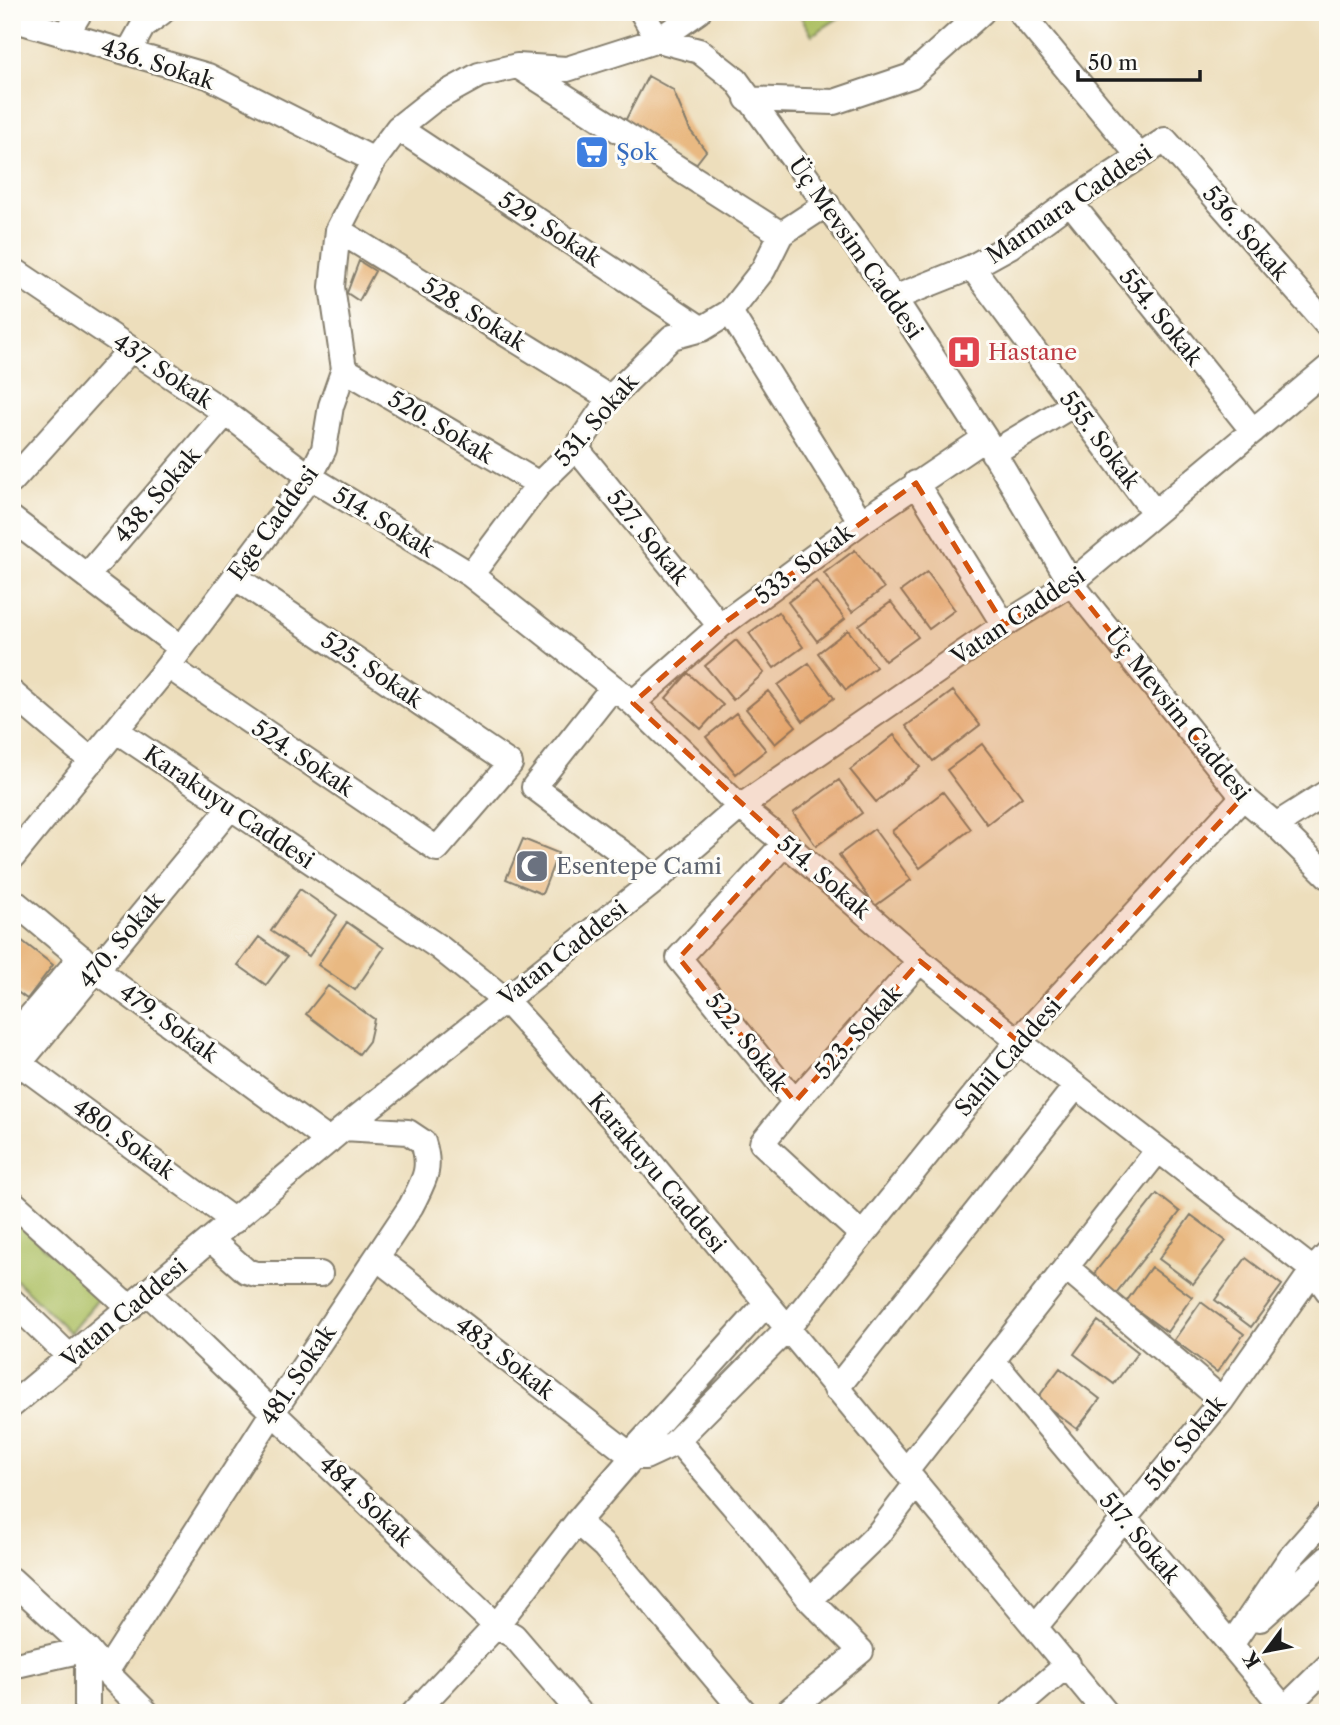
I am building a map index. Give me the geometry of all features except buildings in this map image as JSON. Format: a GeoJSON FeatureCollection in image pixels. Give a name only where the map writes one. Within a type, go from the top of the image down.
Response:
{"type":"FeatureCollection","features":[{"type":"Feature","properties":{"kind":"street"},"geometry":{"type":"LineString","coordinates":[[66,35],[80,12]]}},
{"type":"Feature","properties":{"kind":"street"},"geometry":{"type":"LineString","coordinates":[[128,53],[143,26],[162,12]]}},
{"type":"Feature","properties":{"kind":"street"},"geometry":{"type":"LineString","coordinates":[[642,12],[658,40]]}},
{"type":"Feature","properties":{"kind":"street","name":"Ege Caddesi"},"geometry":{"type":"LineString","coordinates":[[16,847],[117,732],[310,477],[324,449],[331,406],[344,369],[332,287],[338,230],[374,160],[398,128],[432,101],[479,75],[517,66],[567,69],[658,40],[698,12]]}},
{"type":"Feature","properties":{"kind":"street"},"geometry":{"type":"LineString","coordinates":[[747,99],[834,102],[911,76],[982,12]]}},
{"type":"Feature","properties":{"kind":"street"},"geometry":{"type":"LineString","coordinates":[[1020,12],[1139,156]]}},
{"type":"Feature","properties":{"kind":"street","name":"436. Sokak"},"geometry":{"type":"LineString","coordinates":[[12,19],[208,76],[374,160]]}},
{"type":"Feature","properties":{"kind":"street","name":"Üç Mevsim Caddesi"},"geometry":{"type":"LineString","coordinates":[[658,40],[699,51],[736,80],[747,99],[894,298],[989,446],[1071,583],[1243,797],[1328,876]]}},
{"type":"Feature","properties":{"kind":"street"},"geometry":{"type":"LineString","coordinates":[[517,66],[781,234],[827,204]]}},
{"type":"Feature","properties":{"kind":"street","name":"529. Sokak"},"geometry":{"type":"LineString","coordinates":[[398,128],[702,329]]}},
{"type":"Feature","properties":{"kind":"street","name":"Marmara Caddesi"},"geometry":{"type":"LineString","coordinates":[[894,298],[972,267],[1010,247],[1070,202],[1165,140]]}},
{"type":"Feature","properties":{"kind":"street","name":"536. Sokak"},"geometry":{"type":"LineString","coordinates":[[1165,140],[1328,326]]}},
{"type":"Feature","properties":{"kind":"street","name":"554. Sokak"},"geometry":{"type":"LineString","coordinates":[[1070,202],[1253,431]]}},
{"type":"Feature","properties":{"kind":"street","name":"528. Sokak"},"geometry":{"type":"LineString","coordinates":[[338,230],[610,398]]}},
{"type":"Feature","properties":{"kind":"street","name":"531. Sokak"},"geometry":{"type":"LineString","coordinates":[[471,575],[538,484],[576,448],[610,398],[673,337],[702,329],[730,312],[763,270],[781,234]]}},
{"type":"Feature","properties":{"kind":"street","name":"555. Sokak"},"geometry":{"type":"LineString","coordinates":[[972,267],[1154,512]]}},
{"type":"Feature","properties":{"kind":"street","name":"437. Sokak"},"geometry":{"type":"LineString","coordinates":[[12,270],[226,413],[310,477]]}},
{"type":"Feature","properties":{"kind":"street"},"geometry":{"type":"LineString","coordinates":[[730,312],[861,522]]}},
{"type":"Feature","properties":{"kind":"street"},"geometry":{"type":"LineString","coordinates":[[12,481],[130,350]]}},
{"type":"Feature","properties":{"kind":"street","name":"Vatan Caddesi"},"geometry":{"type":"LineString","coordinates":[[12,1405],[337,1134],[657,879],[740,807],[1004,625],[1071,583],[1328,368]]}},
{"type":"Feature","properties":{"kind":"street","name":"520. Sokak"},"geometry":{"type":"LineString","coordinates":[[344,369],[538,484]]}},
{"type":"Feature","properties":{"kind":"street","name":"533. Sokak"},"geometry":{"type":"LineString","coordinates":[[633,703],[720,626],[916,483],[1074,404]]}},
{"type":"Feature","properties":{"kind":"street","name":"438. Sokak"},"geometry":{"type":"LineString","coordinates":[[87,576],[226,413]]}},
{"type":"Feature","properties":{"kind":"street","name":"527. Sokak"},"geometry":{"type":"LineString","coordinates":[[576,448],[720,626]]}},
{"type":"Feature","properties":{"kind":"street","name":"514. Sokak"},"geometry":{"type":"LineString","coordinates":[[310,477],[471,575],[613,687],[633,703],[740,807],[1018,1041],[1158,1150],[1320,1262],[1328,1291]]}},
{"type":"Feature","properties":{"kind":"street"},"geometry":{"type":"LineString","coordinates":[[916,483],[1004,625]]}},
{"type":"Feature","properties":{"kind":"street","name":"524. Sokak"},"geometry":{"type":"LineString","coordinates":[[12,519],[87,576],[175,657],[437,849]]}},
{"type":"Feature","properties":{"kind":"street","name":"525. Sokak"},"geometry":{"type":"LineString","coordinates":[[235,577],[510,764],[437,849]]}},
{"type":"Feature","properties":{"kind":"street"},"geometry":{"type":"LineString","coordinates":[[613,687],[534,787],[657,879]]}},
{"type":"Feature","properties":{"kind":"street"},"geometry":{"type":"LineString","coordinates":[[12,693],[92,761]]}},
{"type":"Feature","properties":{"kind":"street","name":"Karakuyu Caddesi"},"geometry":{"type":"LineString","coordinates":[[117,732],[440,948],[504,999],[630,1138],[1106,1713]]}},
{"type":"Feature","properties":{"kind":"street"},"geometry":{"type":"LineString","coordinates":[[1276,825],[1328,792]]}},
{"type":"Feature","properties":{"kind":"street","name":"Sahil Caddesi"},"geometry":{"type":"LineString","coordinates":[[634,1457],[645,1457],[677,1440],[787,1329],[1018,1041],[1243,797]]}},
{"type":"Feature","properties":{"kind":"street","name":"470. Sokak"},"geometry":{"type":"LineString","coordinates":[[12,1038],[88,963],[230,808]]}},
{"type":"Feature","properties":{"kind":"street","name":"522. Sokak"},"geometry":{"type":"LineString","coordinates":[[785,844],[680,958],[795,1102],[762,1143],[861,1234]]}},
{"type":"Feature","properties":{"kind":"street","name":"479. Sokak"},"geometry":{"type":"LineString","coordinates":[[12,900],[88,963],[337,1134]]}},
{"type":"Feature","properties":{"kind":"street","name":"523. Sokak"},"geometry":{"type":"LineString","coordinates":[[795,1102],[920,961]]}},
{"type":"Feature","properties":{"kind":"street","name":"470. Sokak"},"geometry":{"type":"LineString","coordinates":[[15,1064],[88,963]]}},
{"type":"Feature","properties":{"kind":"street","name":"480. Sokak"},"geometry":{"type":"LineString","coordinates":[[15,1064],[234,1221]]}},
{"type":"Feature","properties":{"kind":"street"},"geometry":{"type":"LineString","coordinates":[[836,1389],[1076,1086]]}},
{"type":"Feature","properties":{"kind":"street","name":"481. Sokak"},"geometry":{"type":"LineString","coordinates":[[106,1672],[411,1206],[424,1182],[429,1160],[423,1142],[408,1132],[337,1134]]}},
{"type":"Feature","properties":{"kind":"street"},"geometry":{"type":"LineString","coordinates":[[810,1600],[877,1534],[911,1478],[993,1361],[1158,1150]]}},
{"type":"Feature","properties":{"kind":"street","name":"484. Sokak"},"geometry":{"type":"LineString","coordinates":[[12,1202],[139,1301],[274,1412],[496,1626],[514,1636],[580,1713]]}},
{"type":"Feature","properties":{"kind":"street"},"geometry":{"type":"LineString","coordinates":[[211,1240],[246,1271],[320,1274]]}},
{"type":"Feature","properties":{"kind":"street","name":"483. Sokak"},"geometry":{"type":"LineString","coordinates":[[377,1258],[634,1457]]}},
{"type":"Feature","properties":{"kind":"street","name":"516. Sokak"},"geometry":{"type":"LineString","coordinates":[[1035,1627],[1222,1400],[1320,1262]]}},
{"type":"Feature","properties":{"kind":"street"},"geometry":{"type":"LineString","coordinates":[[1067,1268],[1222,1400]]}},
{"type":"Feature","properties":{"kind":"street"},"geometry":{"type":"LineString","coordinates":[[12,1301],[71,1358]]}},
{"type":"Feature","properties":{"kind":"street"},"geometry":{"type":"LineString","coordinates":[[414,1713],[496,1626],[577,1522],[634,1457],[636,1448],[766,1304]]}},
{"type":"Feature","properties":{"kind":"street","name":"517. Sokak"},"geometry":{"type":"LineString","coordinates":[[993,1361],[1286,1711]]}},
{"type":"Feature","properties":{"kind":"street"},"geometry":{"type":"LineString","coordinates":[[677,1440],[810,1600],[861,1651],[786,1713]]}},
{"type":"Feature","properties":{"kind":"street"},"geometry":{"type":"LineString","coordinates":[[1231,1645],[1290,1558],[1328,1515]]}},
{"type":"Feature","properties":{"kind":"street"},"geometry":{"type":"LineString","coordinates":[[577,1522],[604,1546],[745,1713]]}},
{"type":"Feature","properties":{"kind":"street"},"geometry":{"type":"LineString","coordinates":[[1231,1645],[1328,1558]]}},
{"type":"Feature","properties":{"kind":"street"},"geometry":{"type":"LineString","coordinates":[[12,1580],[87,1649],[147,1713]]}},
{"type":"Feature","properties":{"kind":"street"},"geometry":{"type":"LineString","coordinates":[[12,1666],[87,1649]]}},
{"type":"Feature","properties":{"kind":"street"},"geometry":{"type":"LineString","coordinates":[[87,1649],[87,1713]]}},
{"type":"Feature","properties":{"kind":"street"},"geometry":{"type":"LineString","coordinates":[[1011,1713],[1068,1664]]}},
{"type":"Feature","properties":{"kind":"street"},"geometry":{"type":"LineString","coordinates":[[1286,1711],[1328,1666]]}},
{"type":"Feature","properties":{"kind":"highlighted area"},"geometry":{"type":"Polygon","coordinates":[[[916,483],[1004,625],[1071,583],[1243,797],[1018,1041],[920,961],[795,1102],[679,958],[785,843],[633,703],[720,626],[916,483]]]}},
{"type":"Feature","properties":{"kind":"green space"},"geometry":{"type":"Polygon","coordinates":[[[798,12],[848,12],[812,35],[798,12]]]}},
{"type":"Feature","properties":{"kind":"green space"},"geometry":{"type":"Polygon","coordinates":[[[12,1218],[100,1297],[70,1333],[12,1276],[12,1218]]]}},
{"type":"Feature","properties":{"kind":"place","name":"Şok"},"geometry":{"type":"Point","coordinates":[592,152]}},
{"type":"Feature","properties":{"kind":"place","name":"Hastane"},"geometry":{"type":"Point","coordinates":[964,352]}},
{"type":"Feature","properties":{"kind":"place","name":"Esentepe Cami"},"geometry":{"type":"Point","coordinates":[532,866]}}]}
